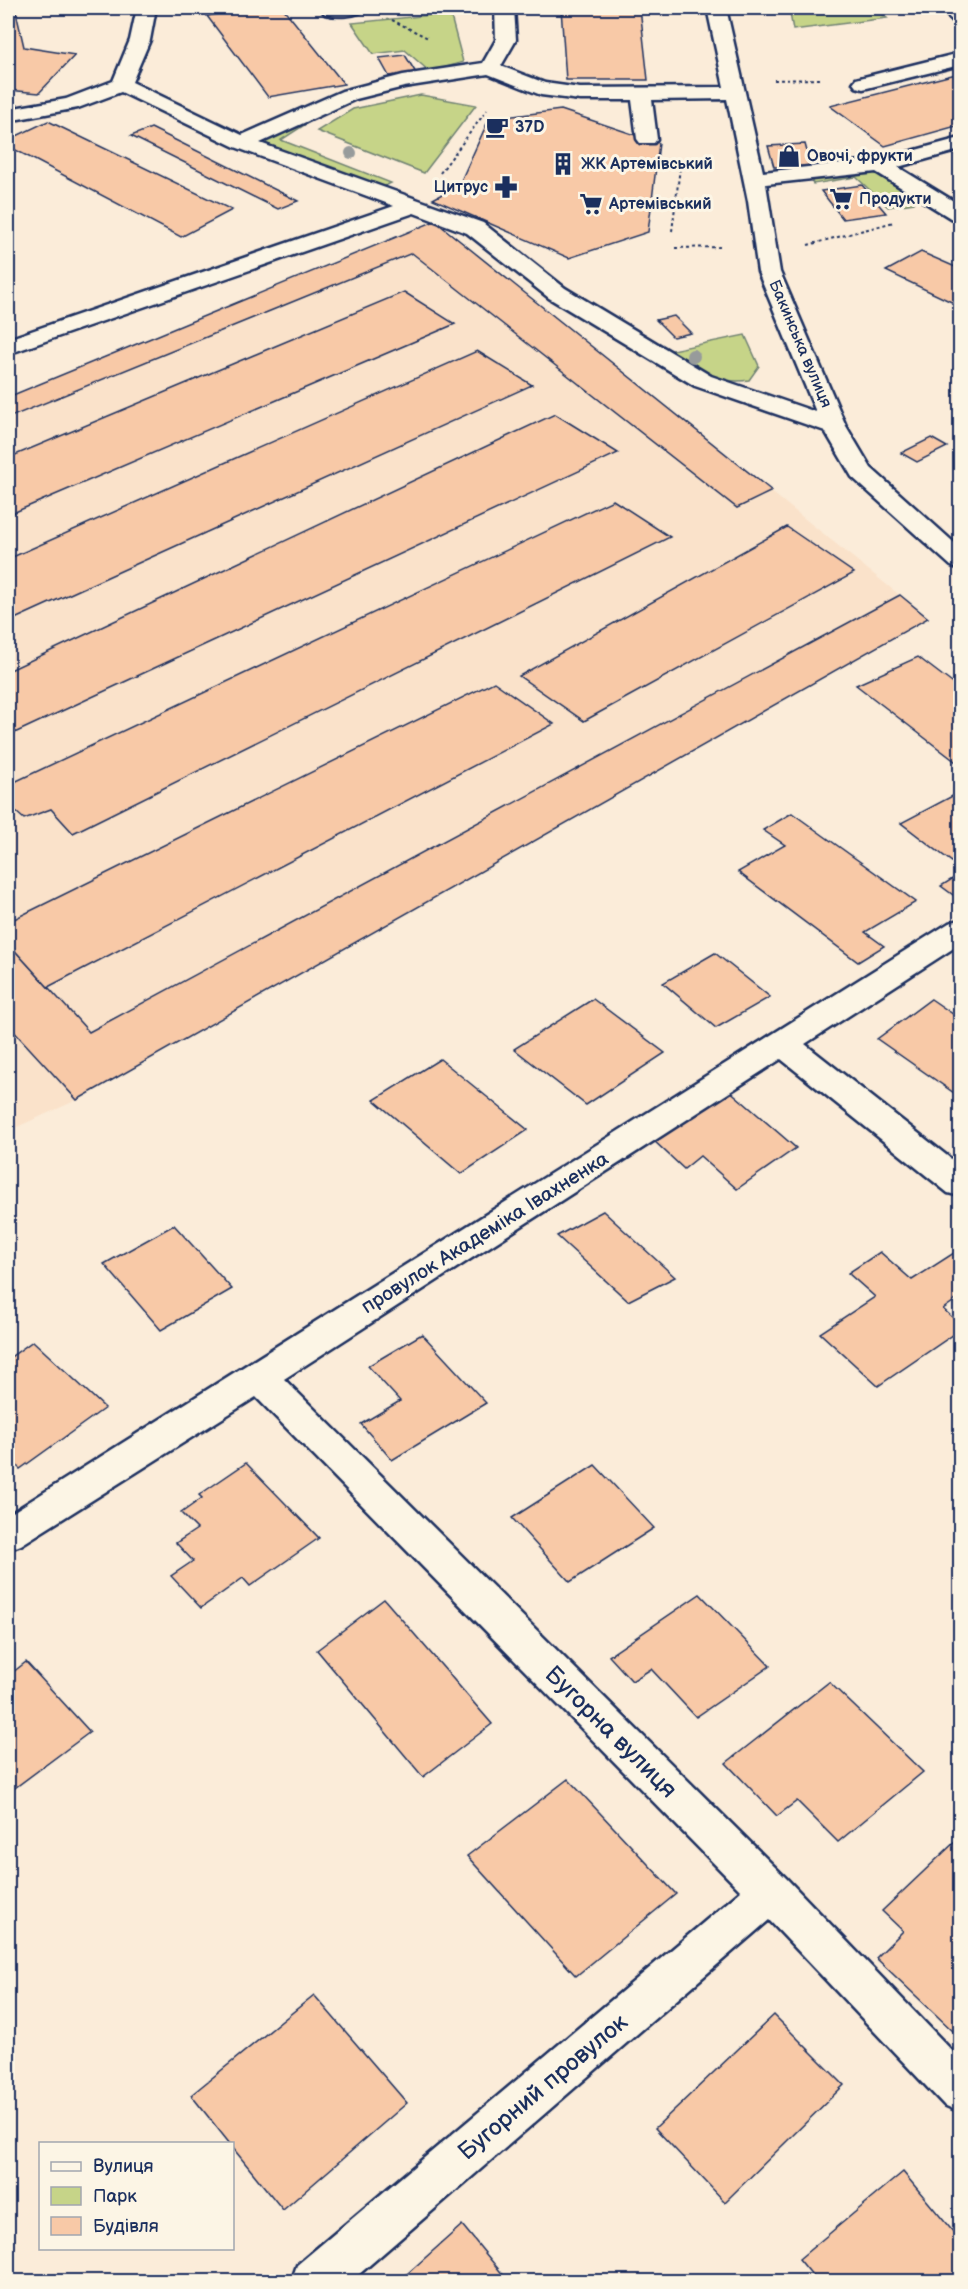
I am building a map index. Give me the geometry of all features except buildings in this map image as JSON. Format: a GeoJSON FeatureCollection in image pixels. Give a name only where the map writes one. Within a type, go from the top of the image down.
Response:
{"type":"FeatureCollection","features":[{"type":"Feature","properties":{"kind":"street"},"geometry":{"type":"LineString","coordinates":[[121,85],[140,40],[146,8]]}},
{"type":"Feature","properties":{"kind":"street"},"geometry":{"type":"LineString","coordinates":[[332,10],[356,8]]}},
{"type":"Feature","properties":{"kind":"street"},"geometry":{"type":"LineString","coordinates":[[490,68],[506,40],[504,8]]}},
{"type":"Feature","properties":{"kind":"street","name":"Бакинська вулиця"},"geometry":{"type":"LineString","coordinates":[[717,8],[754,178],[769,272],[834,426],[861,472],[960,561]]}},
{"type":"Feature","properties":{"kind":"street"},"geometry":{"type":"LineString","coordinates":[[948,8],[960,16]]}},
{"type":"Feature","properties":{"kind":"street"},"geometry":{"type":"LineString","coordinates":[[863,83],[960,59]]}},
{"type":"Feature","properties":{"kind":"street"},"geometry":{"type":"LineString","coordinates":[[242,143],[349,95],[403,81],[490,68],[541,89],[580,94],[733,87]]}},
{"type":"Feature","properties":{"kind":"street"},"geometry":{"type":"LineString","coordinates":[[8,115],[71,104],[121,85],[242,143],[475,228],[557,293],[703,381],[834,426]]}},
{"type":"Feature","properties":{"kind":"street"},"geometry":{"type":"LineString","coordinates":[[641,93],[647,139]]}},
{"type":"Feature","properties":{"kind":"street"},"geometry":{"type":"LineString","coordinates":[[754,178],[888,163],[960,144]]}},
{"type":"Feature","properties":{"kind":"street"},"geometry":{"type":"LineString","coordinates":[[888,163],[954,211]]}},
{"type":"Feature","properties":{"kind":"street"},"geometry":{"type":"LineString","coordinates":[[8,347],[414,206]]}},
{"type":"Feature","properties":{"kind":"street","name":"провулок Академіка Івахненка"},"geometry":{"type":"LineString","coordinates":[[8,1534],[259,1377],[960,930]]}},
{"type":"Feature","properties":{"kind":"street"},"geometry":{"type":"LineString","coordinates":[[783,1044],[960,1184]]}},
{"type":"Feature","properties":{"kind":"street","name":"Бугорна вулиця"},"geometry":{"type":"LineString","coordinates":[[259,1377],[771,1892],[960,2090]]}},
{"type":"Feature","properties":{"kind":"street","name":"Бугорний провулок"},"geometry":{"type":"LineString","coordinates":[[314,2282],[771,1892]]}},
{"type":"Feature","properties":{"kind":"path"},"geometry":{"type":"LineString","coordinates":[[332,10],[387,18],[490,68]]}},
{"type":"Feature","properties":{"kind":"path"},"geometry":{"type":"LineString","coordinates":[[733,87],[884,78]]}},
{"type":"Feature","properties":{"kind":"path"},"geometry":{"type":"LineString","coordinates":[[440,174],[455,150]]}},
{"type":"Feature","properties":{"kind":"path"},"geometry":{"type":"LineString","coordinates":[[672,231],[681,160]]}},
{"type":"Feature","properties":{"kind":"path"},"geometry":{"type":"LineString","coordinates":[[801,247],[954,211]]}},
{"type":"Feature","properties":{"kind":"path"},"geometry":{"type":"LineString","coordinates":[[675,248],[704,248]]}},
{"type":"Feature","properties":{"kind":"shaded area"},"geometry":{"type":"Polygon","coordinates":[[[435,221],[928,618],[77,1100],[8,1131],[8,397],[435,221]]]}},
{"type":"Feature","properties":{"kind":"green space"},"geometry":{"type":"Polygon","coordinates":[[[789,8],[874,8],[887,18],[793,30],[789,8]]]}},
{"type":"Feature","properties":{"kind":"green space"},"geometry":{"type":"Polygon","coordinates":[[[450,13],[463,62],[430,72],[405,50],[373,54],[352,23],[450,13]]]}},
{"type":"Feature","properties":{"kind":"green space"},"geometry":{"type":"Polygon","coordinates":[[[421,95],[476,105],[424,173],[317,131],[353,109],[421,95]]]}},
{"type":"Feature","properties":{"kind":"green space"},"geometry":{"type":"Polygon","coordinates":[[[307,119],[312,120],[281,140],[391,183],[379,189],[258,145],[307,119]]]}},
{"type":"Feature","properties":{"kind":"green space"},"geometry":{"type":"Polygon","coordinates":[[[881,171],[918,195],[914,203],[888,207],[856,177],[813,184],[810,176],[881,171]]]}},
{"type":"Feature","properties":{"kind":"green space"},"geometry":{"type":"Polygon","coordinates":[[[745,335],[759,366],[749,380],[726,380],[716,377],[667,351],[745,335]]]}},
{"type":"Feature","properties":{"kind":"place","name":"37D"},"geometry":{"type":"Point","coordinates":[497,127]}},
{"type":"Feature","properties":{"kind":"place","name":"Овочі, фрукти"},"geometry":{"type":"Point","coordinates":[789,156]}},
{"type":"Feature","properties":{"kind":"place","name":"ЖК Артемівський"},"geometry":{"type":"Point","coordinates":[563,164]}},
{"type":"Feature","properties":{"kind":"place","name":"Цитрус"},"geometry":{"type":"Point","coordinates":[506,187]}},
{"type":"Feature","properties":{"kind":"place","name":"Продукти"},"geometry":{"type":"Point","coordinates":[841,199]}},
{"type":"Feature","properties":{"kind":"place","name":"Артемівський"},"geometry":{"type":"Point","coordinates":[591,204]}}]}
